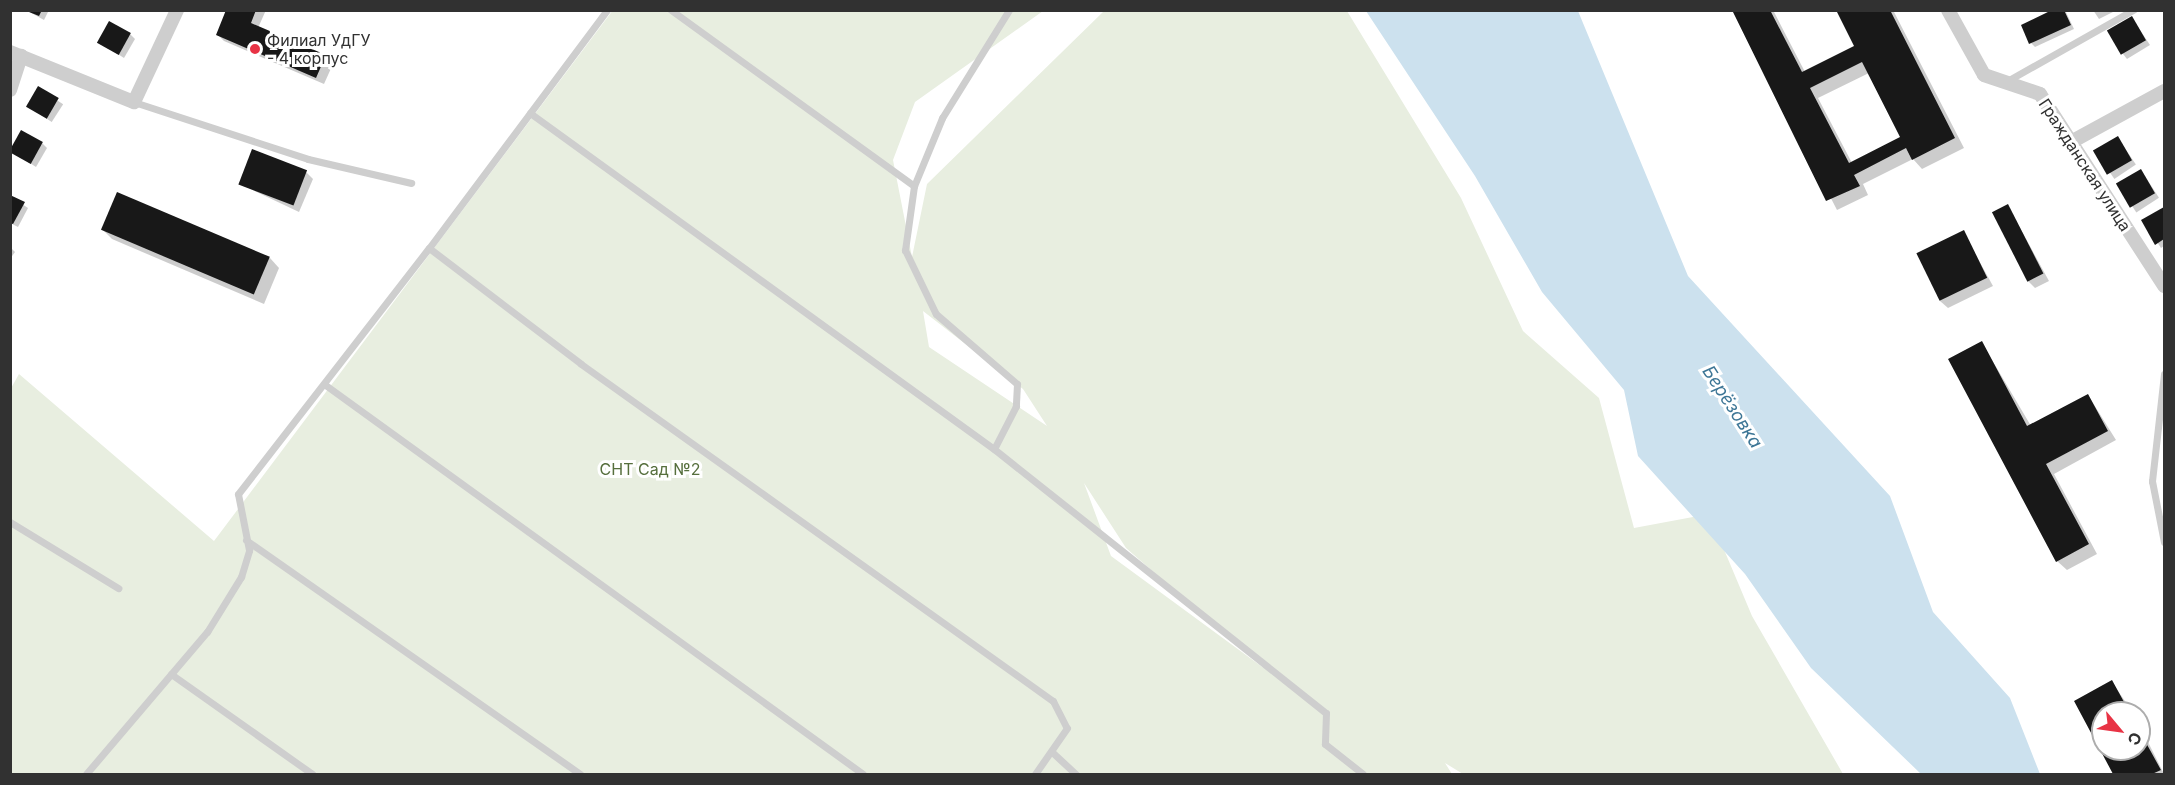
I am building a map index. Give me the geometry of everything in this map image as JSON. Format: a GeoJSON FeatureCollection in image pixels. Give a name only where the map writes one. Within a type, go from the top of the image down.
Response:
{"type":"FeatureCollection","features":[{"type":"Feature","properties":{"kind":"street"},"geometry":{"type":"LineString","coordinates":[[10,90],[16,54],[134,102],[177,10]]}},
{"type":"Feature","properties":{"kind":"street","name":"Гражданская улица"},"geometry":{"type":"LineString","coordinates":[[1948,10],[1984,75],[2040,94],[2164,286]]}},
{"type":"Feature","properties":{"kind":"street"},"geometry":{"type":"LineString","coordinates":[[2071,142],[2164,91]]}},
{"type":"Feature","properties":{"kind":"lane"},"geometry":{"type":"LineString","coordinates":[[86,774],[207,632],[241,577],[249,550],[238,494],[429,248],[607,10]]}},
{"type":"Feature","properties":{"kind":"lane"},"geometry":{"type":"LineString","coordinates":[[671,10],[914,186]]}},
{"type":"Feature","properties":{"kind":"lane"},"geometry":{"type":"LineString","coordinates":[[994,449],[1016,406],[1017,384],[936,314],[905,250],[914,186],[942,117],[1009,10]]}},
{"type":"Feature","properties":{"kind":"lane"},"geometry":{"type":"LineString","coordinates":[[2004,82],[2133,10]]}},
{"type":"Feature","properties":{"kind":"lane"},"geometry":{"type":"LineString","coordinates":[[134,102],[308,159],[411,183]]}},
{"type":"Feature","properties":{"kind":"lane"},"geometry":{"type":"LineString","coordinates":[[530,113],[994,449],[1326,713],[1325,744],[1363,774]]}},
{"type":"Feature","properties":{"kind":"lane"},"geometry":{"type":"LineString","coordinates":[[429,248],[580,364],[1053,701],[1067,728],[1035,774]]}},
{"type":"Feature","properties":{"kind":"lane"},"geometry":{"type":"LineString","coordinates":[[2164,374],[2152,481],[2164,542]]}},
{"type":"Feature","properties":{"kind":"lane"},"geometry":{"type":"LineString","coordinates":[[324,384],[863,774]]}},
{"type":"Feature","properties":{"kind":"lane"},"geometry":{"type":"LineString","coordinates":[[10,522],[118,588]]}},
{"type":"Feature","properties":{"kind":"lane"},"geometry":{"type":"LineString","coordinates":[[246,540],[580,774]]}},
{"type":"Feature","properties":{"kind":"lane"},"geometry":{"type":"LineString","coordinates":[[171,674],[312,774]]}},
{"type":"Feature","properties":{"kind":"lane"},"geometry":{"type":"LineString","coordinates":[[1052,752],[1076,774]]}},
{"type":"Feature","properties":{"kind":"green space","name":"СНТ Сад №2"},"geometry":{"type":"Polygon","coordinates":[[[613,10],[1043,11],[915,102],[893,160],[912,257],[927,184],[1104,11],[1347,11],[1461,198],[1523,331],[1599,398],[1634,528],[1709,514],[1752,616],[1843,774],[1463,774],[1445,763],[1452,774],[11,774],[10,390],[19,374],[214,541],[613,10]],[[923,311],[929,347],[1047,426],[1023,389],[923,311]],[[1084,483],[1111,556],[1265,669],[1126,548],[1084,483]]]}},
{"type":"Feature","properties":{"kind":"water","name":"Берёзовка"},"geometry":{"type":"Polygon","coordinates":[[[1366,11],[1578,11],[1688,276],[1890,496],[1933,612],[2010,698],[2040,774],[1921,774],[1811,668],[1745,574],[1638,456],[1624,390],[1542,292],[1475,176],[1366,11]]]}},
{"type":"Feature","properties":{"kind":"building"},"geometry":{"type":"Polygon","coordinates":[[[24,10],[42,10],[39,16],[24,10]]]}},
{"type":"Feature","properties":{"kind":"building"},"geometry":{"type":"Polygon","coordinates":[[[226,10],[256,10],[251,23],[326,55],[316,78],[216,35],[226,10]]]}},
{"type":"Feature","properties":{"kind":"building"},"geometry":{"type":"Polygon","coordinates":[[[1732,10],[1770,10],[1802,72],[1854,46],[1836,10],[1890,10],[1955,138],[1912,160],[1906,148],[1854,175],[1860,186],[1826,201],[1732,10]],[[1862,62],[1810,88],[1849,163],[1900,137],[1862,62]]]}},
{"type":"Feature","properties":{"kind":"building"},"geometry":{"type":"Polygon","coordinates":[[[2052,10],[2064,10],[2071,25],[2029,44],[2021,25],[2052,10]]]}},
{"type":"Feature","properties":{"kind":"building"},"geometry":{"type":"Polygon","coordinates":[[[2132,16],[2146,40],[2121,55],[2107,30],[2132,16]]]}},
{"type":"Feature","properties":{"kind":"building"},"geometry":{"type":"Polygon","coordinates":[[[109,21],[131,33],[119,55],[97,43],[109,21]]]}},
{"type":"Feature","properties":{"kind":"building"},"geometry":{"type":"Polygon","coordinates":[[[38,86],[59,98],[47,119],[26,107],[38,86]]]}},
{"type":"Feature","properties":{"kind":"building"},"geometry":{"type":"Polygon","coordinates":[[[21,130],[43,142],[31,164],[10,152],[21,130]]]}},
{"type":"Feature","properties":{"kind":"building"},"geometry":{"type":"Polygon","coordinates":[[[2118,136],[2132,160],[2107,175],[2093,150],[2118,136]]]}},
{"type":"Feature","properties":{"kind":"building"},"geometry":{"type":"Polygon","coordinates":[[[252,149],[307,170],[293,206],[238,184],[252,149]]]}},
{"type":"Feature","properties":{"kind":"building"},"geometry":{"type":"Polygon","coordinates":[[[2141,169],[2155,193],[2130,208],[2116,184],[2141,169]]]}},
{"type":"Feature","properties":{"kind":"building"},"geometry":{"type":"Polygon","coordinates":[[[117,192],[270,257],[254,295],[101,230],[117,192]]]}},
{"type":"Feature","properties":{"kind":"building"},"geometry":{"type":"Polygon","coordinates":[[[10,195],[25,202],[13,224],[10,223],[10,195]]]}},
{"type":"Feature","properties":{"kind":"building"},"geometry":{"type":"Polygon","coordinates":[[[2008,204],[2043,273],[2027,282],[1992,212],[2008,204]]]}},
{"type":"Feature","properties":{"kind":"building"},"geometry":{"type":"Polygon","coordinates":[[[2164,207],[2164,239],[2155,245],[2141,220],[2164,207]]]}},
{"type":"Feature","properties":{"kind":"building"},"geometry":{"type":"Polygon","coordinates":[[[1964,230],[1987,278],[1940,301],[1916,253],[1964,230]]]}},
{"type":"Feature","properties":{"kind":"building"},"geometry":{"type":"Polygon","coordinates":[[[1982,341],[2027,426],[2088,394],[2108,431],[2046,464],[2089,544],[2056,562],[1948,359],[1982,341]]]}},
{"type":"Feature","properties":{"kind":"building"},"geometry":{"type":"Polygon","coordinates":[[[2112,680],[2123,701],[2091,701],[2091,733],[2074,701],[2112,680]]]}},
{"type":"Feature","properties":{"kind":"building"},"geometry":{"type":"Polygon","coordinates":[[[2151,752],[2161,770],[2152,774],[2113,774],[2106,761],[2151,761],[2151,752]]]}},
{"type":"Feature","properties":{"kind":"place","name":"Филиал УдГУ - 4 корпус"},"geometry":{"type":"Point","coordinates":[255,49]}}]}
